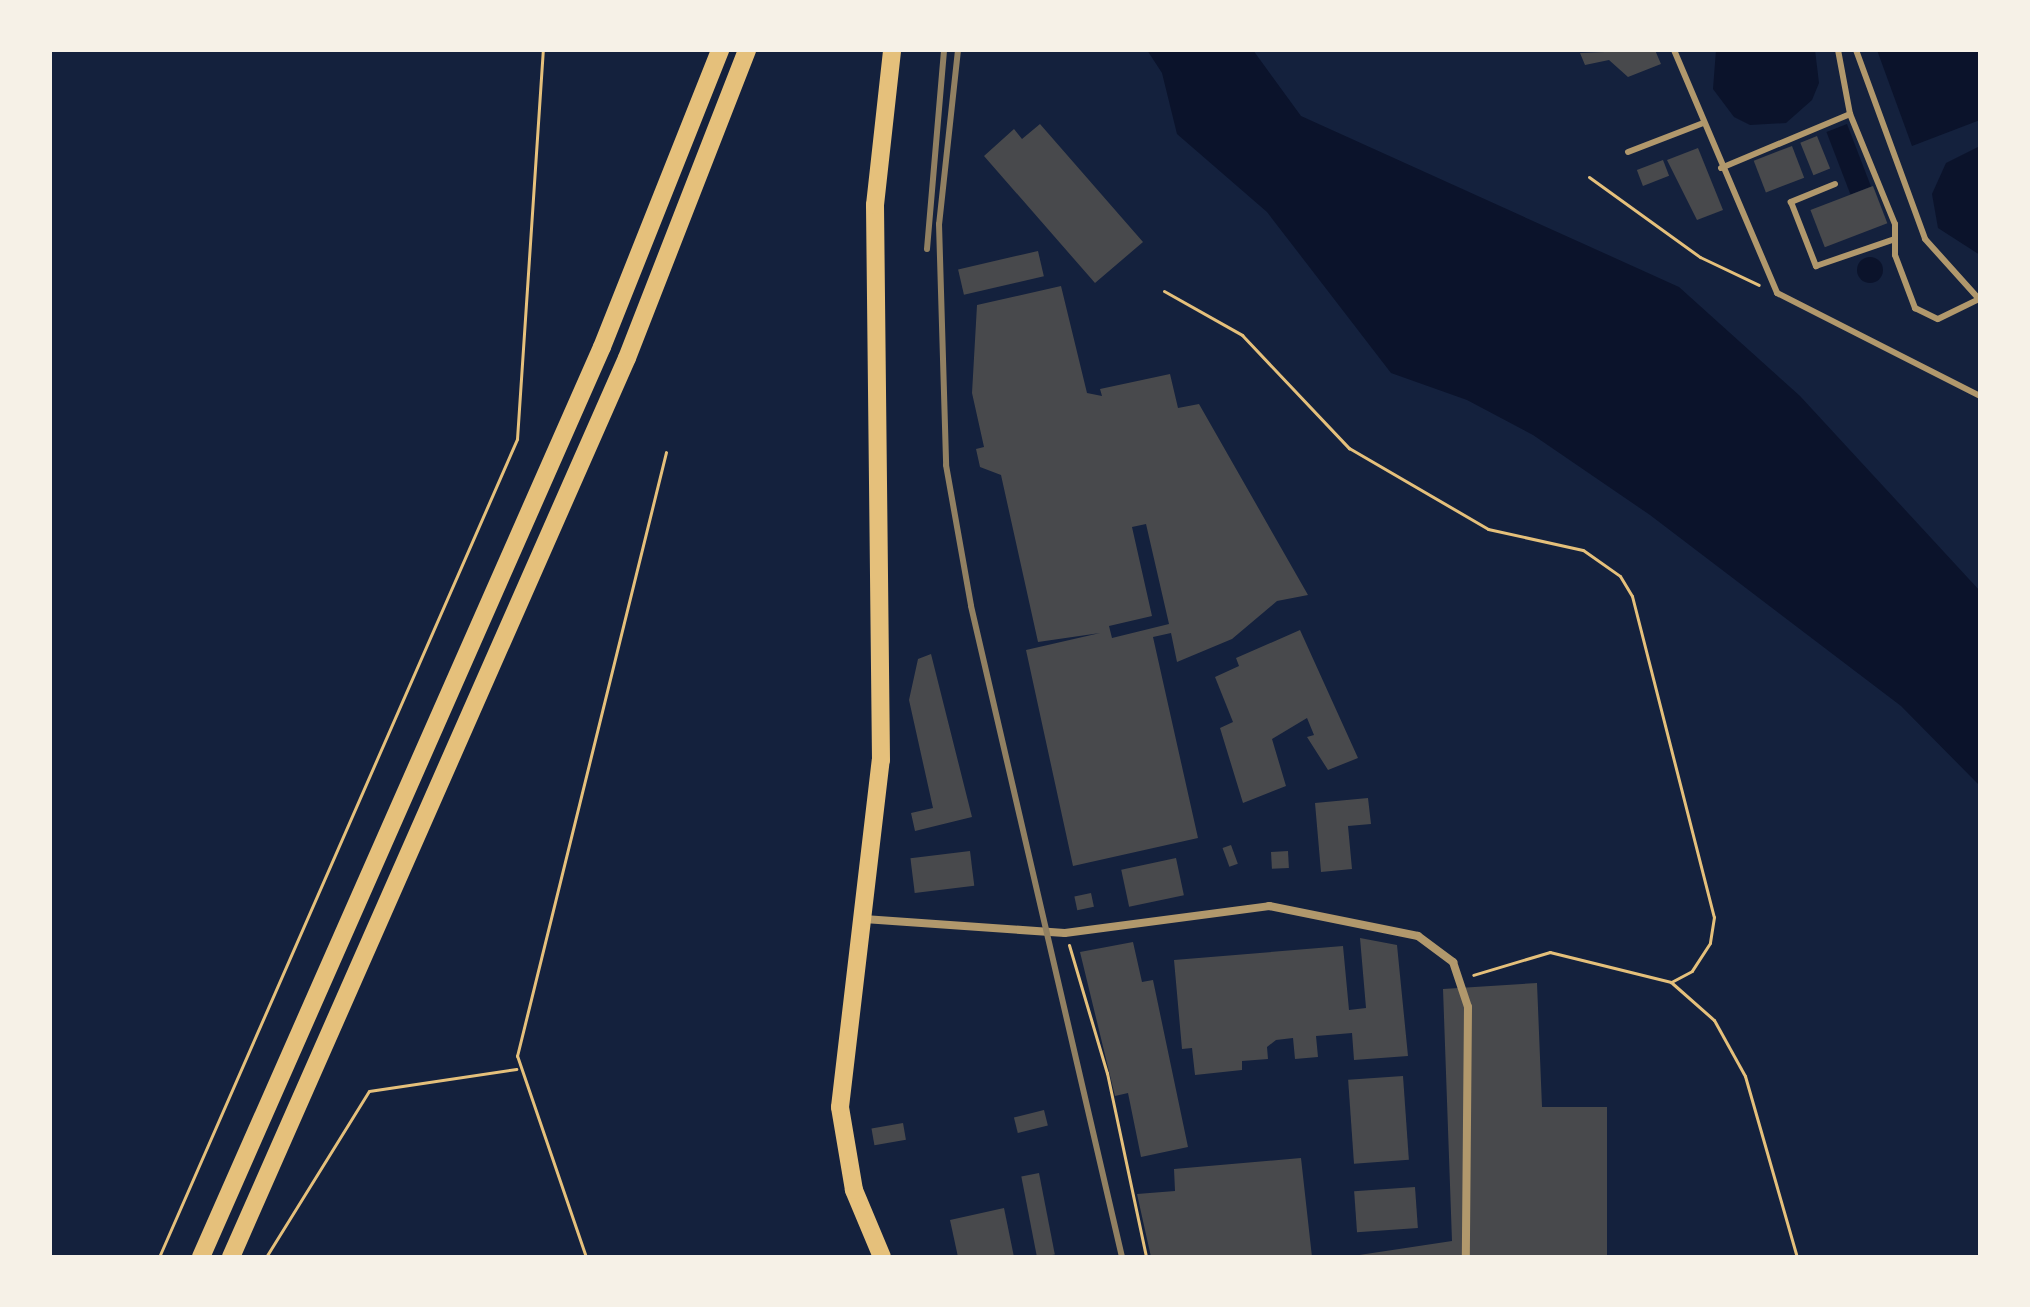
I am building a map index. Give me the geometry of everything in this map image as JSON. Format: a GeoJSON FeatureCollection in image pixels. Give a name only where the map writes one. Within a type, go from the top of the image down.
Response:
{"type":"FeatureCollection","features":[{"type":"Feature","properties":{"kind":"main road"},"geometry":{"type":"LineString","coordinates":[[201,1257],[602,347],[720,50]]}},
{"type":"Feature","properties":{"kind":"main road"},"geometry":{"type":"LineString","coordinates":[[231,1257],[627,358],[747,50]]}},
{"type":"Feature","properties":{"kind":"main road"},"geometry":{"type":"LineString","coordinates":[[882,1257],[854,1190],[840,1107],[878,813],[880,663],[875,205],[892,50]]}},
{"type":"Feature","properties":{"kind":"street"},"geometry":{"type":"LineString","coordinates":[[864,919],[1065,933],[1284,907],[1418,936],[1453,962],[1462,980],[1470,1049],[1466,1257]]}},
{"type":"Feature","properties":{"kind":"lane"},"geometry":{"type":"LineString","coordinates":[[1674,50],[1766,275],[1777,293],[1980,396]]}},
{"type":"Feature","properties":{"kind":"lane"},"geometry":{"type":"LineString","coordinates":[[1838,50],[1850,114],[1895,239],[1895,255],[1925,318],[1938,319],[1980,300],[1925,239],[1856,50]]}},
{"type":"Feature","properties":{"kind":"lane"},"geometry":{"type":"LineString","coordinates":[[1721,168],[1850,114]]}},
{"type":"Feature","properties":{"kind":"lane"},"geometry":{"type":"LineString","coordinates":[[1628,152],[1703,123]]}},
{"type":"Feature","properties":{"kind":"lane"},"geometry":{"type":"LineString","coordinates":[[1835,184],[1791,202],[1816,266],[1895,239]]}},
{"type":"Feature","properties":{"kind":"path"},"geometry":{"type":"LineString","coordinates":[[159,1257],[517,439],[543,50]]}},
{"type":"Feature","properties":{"kind":"path"},"geometry":{"type":"LineString","coordinates":[[1589,177],[1700,257],[1777,293]]}},
{"type":"Feature","properties":{"kind":"path"},"geometry":{"type":"LineString","coordinates":[[1164,291],[1242,335],[1314,419],[1416,490],[1488,529],[1583,550],[1620,576],[1632,596],[1714,917],[1710,943],[1692,971],[1671,982]]}},
{"type":"Feature","properties":{"kind":"path"},"geometry":{"type":"LineString","coordinates":[[586,1257],[516,1069],[666,452]]}},
{"type":"Feature","properties":{"kind":"path"},"geometry":{"type":"LineString","coordinates":[[1065,933],[1107,1073],[1146,1257]]}},
{"type":"Feature","properties":{"kind":"path"},"geometry":{"type":"LineString","coordinates":[[1462,980],[1499,961],[1550,952],[1671,982],[1714,1020],[1745,1076],[1797,1257]]}},
{"type":"Feature","properties":{"kind":"path"},"geometry":{"type":"LineString","coordinates":[[266,1257],[369,1091],[516,1069]]}},
{"type":"Feature","properties":{"kind":"water"},"geometry":{"type":"Polygon","coordinates":[[[1147,50],[1253,50],[1301,116],[1679,287],[1800,396],[1980,591],[1980,786],[1901,706],[1650,515],[1533,435],[1467,400],[1391,373],[1267,212],[1177,134],[1162,73],[1147,50]]]}},
{"type":"Feature","properties":{"kind":"water"},"geometry":{"type":"Polygon","coordinates":[[[1716,50],[1815,50],[1819,83],[1812,100],[1786,123],[1750,125],[1734,117],[1713,89],[1716,50]]]}},
{"type":"Feature","properties":{"kind":"water"},"geometry":{"type":"Polygon","coordinates":[[[1877,50],[1980,50],[1980,120],[1912,146],[1877,50]]]}},
{"type":"Feature","properties":{"kind":"water"},"geometry":{"type":"Polygon","coordinates":[[[1847,124],[1871,187],[1850,194],[1826,132],[1847,124]]]}},
{"type":"Feature","properties":{"kind":"water"},"geometry":{"type":"Polygon","coordinates":[[[1980,146],[1980,255],[1938,228],[1932,194],[1946,163],[1980,146]]]}},
{"type":"Feature","properties":{"kind":"water"},"geometry":{"type":"Polygon","coordinates":[[[1870,257],[1879,261],[1883,270],[1879,279],[1870,283],[1861,279],[1857,270],[1861,261],[1870,257]]]}},
{"type":"Feature","properties":{"kind":"building"},"geometry":{"type":"Polygon","coordinates":[[[1655,50],[1661,64],[1628,77],[1609,60],[1585,65],[1580,53],[1655,50]]]}},
{"type":"Feature","properties":{"kind":"building"},"geometry":{"type":"Polygon","coordinates":[[[1040,124],[1143,242],[1095,283],[984,156],[1014,129],[1022,139],[1040,124]]]}},
{"type":"Feature","properties":{"kind":"building"},"geometry":{"type":"Polygon","coordinates":[[[1817,136],[1830,168],[1813,175],[1800,143],[1817,136]]]}},
{"type":"Feature","properties":{"kind":"building"},"geometry":{"type":"Polygon","coordinates":[[[1792,146],[1804,178],[1766,192],[1754,161],[1792,146]]]}},
{"type":"Feature","properties":{"kind":"building"},"geometry":{"type":"Polygon","coordinates":[[[1698,148],[1723,210],[1697,220],[1667,160],[1698,148]]]}},
{"type":"Feature","properties":{"kind":"building"},"geometry":{"type":"Polygon","coordinates":[[[1663,160],[1669,176],[1643,186],[1637,170],[1663,160]]]}},
{"type":"Feature","properties":{"kind":"building"},"geometry":{"type":"Polygon","coordinates":[[[1873,186],[1887,223],[1825,247],[1810,210],[1873,186]]]}},
{"type":"Feature","properties":{"kind":"building"},"geometry":{"type":"Polygon","coordinates":[[[1038,251],[1044,276],[964,295],[958,269],[1038,251]]]}},
{"type":"Feature","properties":{"kind":"building"},"geometry":{"type":"Polygon","coordinates":[[[1061,286],[1087,393],[1102,396],[1100,389],[1170,374],[1178,408],[1199,404],[1308,595],[1277,601],[1232,639],[1177,662],[1171,633],[1153,637],[1198,838],[1073,866],[1026,650],[1100,633],[1038,642],[1001,475],[980,467],[976,449],[984,447],[972,393],[977,305],[1061,286]],[[1146,524],[1132,527],[1152,616],[1109,626],[1112,638],[1169,624],[1146,524]]]}},
{"type":"Feature","properties":{"kind":"building"},"geometry":{"type":"Polygon","coordinates":[[[1300,630],[1358,758],[1328,770],[1307,737],[1314,735],[1307,718],[1272,739],[1286,786],[1243,803],[1220,728],[1233,722],[1215,677],[1239,666],[1236,658],[1300,630]]]}},
{"type":"Feature","properties":{"kind":"building"},"geometry":{"type":"Polygon","coordinates":[[[931,654],[972,817],[915,831],[911,813],[933,808],[909,700],[918,659],[931,654]]]}},
{"type":"Feature","properties":{"kind":"building"},"geometry":{"type":"Polygon","coordinates":[[[1368,798],[1371,824],[1348,826],[1352,869],[1321,872],[1315,803],[1368,798]]]}},
{"type":"Feature","properties":{"kind":"building"},"geometry":{"type":"Polygon","coordinates":[[[1231,845],[1238,864],[1229,867],[1223,848],[1231,845]]]}},
{"type":"Feature","properties":{"kind":"building"},"geometry":{"type":"Polygon","coordinates":[[[970,851],[974,886],[915,893],[910,858],[970,851]]]}},
{"type":"Feature","properties":{"kind":"building"},"geometry":{"type":"Polygon","coordinates":[[[1288,851],[1289,868],[1272,869],[1271,852],[1288,851]]]}},
{"type":"Feature","properties":{"kind":"building"},"geometry":{"type":"Polygon","coordinates":[[[1176,858],[1184,895],[1129,907],[1121,870],[1176,858]]]}},
{"type":"Feature","properties":{"kind":"building"},"geometry":{"type":"Polygon","coordinates":[[[1091,893],[1094,907],[1077,910],[1074,897],[1091,893]]]}},
{"type":"Feature","properties":{"kind":"building"},"geometry":{"type":"Polygon","coordinates":[[[1360,938],[1397,945],[1408,1056],[1354,1060],[1352,1033],[1316,1036],[1318,1057],[1295,1059],[1293,1038],[1276,1040],[1267,1047],[1268,1059],[1242,1061],[1242,1070],[1195,1075],[1192,1048],[1182,1049],[1174,960],[1343,946],[1349,1010],[1366,1008],[1360,938]]]}},
{"type":"Feature","properties":{"kind":"building"},"geometry":{"type":"Polygon","coordinates":[[[1133,942],[1142,982],[1153,980],[1188,1147],[1141,1157],[1128,1093],[1115,1096],[1080,952],[1133,942]]]}},
{"type":"Feature","properties":{"kind":"building"},"geometry":{"type":"Polygon","coordinates":[[[1537,983],[1542,1107],[1607,1107],[1607,1257],[1346,1257],[1452,1241],[1443,989],[1537,983]]]}},
{"type":"Feature","properties":{"kind":"building"},"geometry":{"type":"Polygon","coordinates":[[[1403,1076],[1409,1160],[1354,1164],[1348,1080],[1403,1076]]]}},
{"type":"Feature","properties":{"kind":"building"},"geometry":{"type":"Polygon","coordinates":[[[1044,1110],[1048,1126],[1018,1133],[1014,1117],[1044,1110]]]}},
{"type":"Feature","properties":{"kind":"building"},"geometry":{"type":"Polygon","coordinates":[[[903,1123],[906,1140],[874,1145],[871,1129],[903,1123]]]}},
{"type":"Feature","properties":{"kind":"building"},"geometry":{"type":"Polygon","coordinates":[[[1301,1158],[1312,1257],[1151,1257],[1137,1194],[1175,1191],[1174,1169],[1301,1158]]]}},
{"type":"Feature","properties":{"kind":"building"},"geometry":{"type":"Polygon","coordinates":[[[1039,1173],[1055,1254],[1037,1257],[1021,1176],[1039,1173]]]}},
{"type":"Feature","properties":{"kind":"building"},"geometry":{"type":"Polygon","coordinates":[[[1415,1187],[1418,1228],[1357,1232],[1354,1191],[1415,1187]]]}},
{"type":"Feature","properties":{"kind":"building"},"geometry":{"type":"Polygon","coordinates":[[[1004,1208],[1014,1257],[958,1257],[950,1220],[1004,1208]]]}},
{"type":"Feature","properties":{"kind":"railway"},"geometry":{"type":"LineString","coordinates":[[927,249],[944,50]]}},
{"type":"Feature","properties":{"kind":"railway"},"geometry":{"type":"LineString","coordinates":[[958,50],[939,224],[946,465],[971,606],[1122,1257]]}}]}
